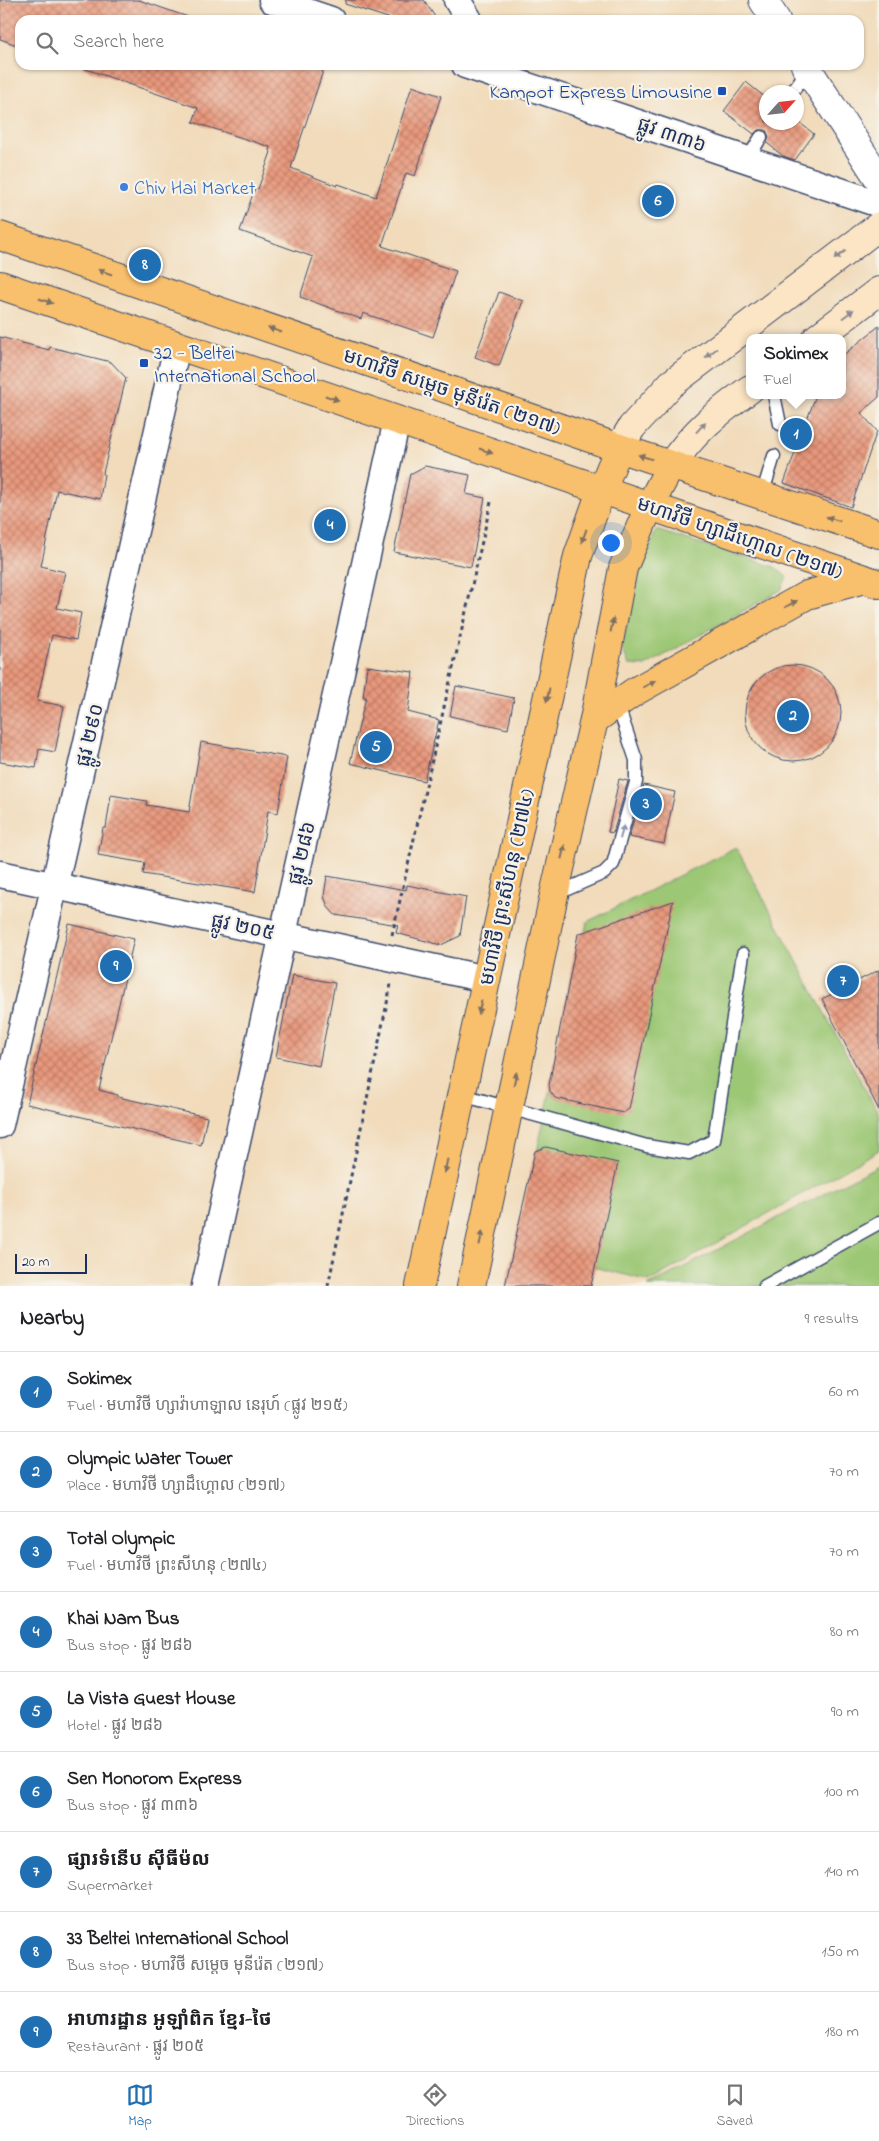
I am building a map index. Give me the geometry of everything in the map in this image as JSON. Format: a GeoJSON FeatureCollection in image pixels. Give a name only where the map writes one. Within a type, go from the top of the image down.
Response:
{"type":"FeatureCollection","features":[{"type":"Feature","properties":{"kind":"main road"},"geometry":{"type":"LineString","coordinates":[[879,226],[671,384],[632,427],[619,448],[879,534]]}},
{"type":"Feature","properties":{"kind":"main road","name":"មហាវិថី សម្តេច មុនីរ៉េត (២១៧)"},"geometry":{"type":"LineString","coordinates":[[0,236],[619,448]]}},
{"type":"Feature","properties":{"kind":"main road"},"geometry":{"type":"LineString","coordinates":[[0,285],[601,490]]}},
{"type":"Feature","properties":{"kind":"main road"},"geometry":{"type":"LineString","coordinates":[[822,334],[879,291]]}},
{"type":"Feature","properties":{"kind":"main road"},"geometry":{"type":"LineString","coordinates":[[471,1286],[554,895],[594,720],[623,568],[649,507],[671,465],[683,447],[707,421],[746,392]]}},
{"type":"Feature","properties":{"kind":"main road","name":"មហាវិថី ព្រះសីហនុ (២៧៤)"},"geometry":{"type":"LineString","coordinates":[[420,1286],[578,556],[601,490],[619,448]]}},
{"type":"Feature","properties":{"kind":"main road","name":"មហាវិថី ហ្សាដឹហ្គោល (២១៧)"},"geometry":{"type":"LineString","coordinates":[[601,490],[872,581]]}},
{"type":"Feature","properties":{"kind":"main road"},"geometry":{"type":"LineString","coordinates":[[594,720],[617,704],[807,595],[872,581]]}},
{"type":"Feature","properties":{"kind":"street"},"geometry":{"type":"LineString","coordinates":[[272,0],[316,15]]}},
{"type":"Feature","properties":{"kind":"street"},"geometry":{"type":"LineString","coordinates":[[456,0],[466,15]]}},
{"type":"Feature","properties":{"kind":"street"},"geometry":{"type":"LineString","coordinates":[[763,0],[773,15]]}},
{"type":"Feature","properties":{"kind":"street","name":"ផ្លូវ ៣៣៦"},"geometry":{"type":"LineString","coordinates":[[480,70],[879,204]]}},
{"type":"Feature","properties":{"kind":"street"},"geometry":{"type":"LineString","coordinates":[[808,70],[879,179]]}},
{"type":"Feature","properties":{"kind":"street","name":"ផ្លូវ ២៩០"},"geometry":{"type":"LineString","coordinates":[[0,1125],[177,346]]}},
{"type":"Feature","properties":{"kind":"street","name":"ផ្លូវ ២៨៦"},"geometry":{"type":"LineString","coordinates":[[205,1286],[398,420]]}},
{"type":"Feature","properties":{"kind":"street","name":"ផ្លូវ ២០៥"},"geometry":{"type":"LineString","coordinates":[[0,874],[486,979]]}},
{"type":"Feature","properties":{"kind":"lane"},"geometry":{"type":"LineString","coordinates":[[796,85],[806,70]]}},
{"type":"Feature","properties":{"kind":"lane"},"geometry":{"type":"LineString","coordinates":[[747,160],[762,137]]}},
{"type":"Feature","properties":{"kind":"lane"},"geometry":{"type":"LineString","coordinates":[[775,399],[780,424]]}},
{"type":"Feature","properties":{"kind":"lane"},"geometry":{"type":"LineString","coordinates":[[762,495],[774,456]]}},
{"type":"Feature","properties":{"kind":"lane"},"geometry":{"type":"LineString","coordinates":[[554,895],[604,873],[613,864],[636,782],[636,760],[604,667]]}},
{"type":"Feature","properties":{"kind":"lane"},"geometry":{"type":"LineString","coordinates":[[462,1095],[509,1106],[647,1146],[689,1153],[714,1140],[743,954]]}},
{"type":"Feature","properties":{"kind":"lane"},"geometry":{"type":"LineString","coordinates":[[765,1286],[879,1223]]}},
{"type":"Feature","properties":{"kind":"path"},"geometry":{"type":"LineString","coordinates":[[328,1286],[392,958],[491,502]]}},
{"type":"Feature","properties":{"kind":"green space"},"geometry":{"type":"Polygon","coordinates":[[[656,530],[775,567],[787,577],[781,590],[645,666],[629,665],[622,648],[637,582],[656,530]]]}},
{"type":"Feature","properties":{"kind":"green space"},"geometry":{"type":"Polygon","coordinates":[[[736,847],[879,1115],[879,1150],[650,1281],[516,1248],[587,922],[736,847]]]}},
{"type":"Feature","properties":{"kind":"green space"},"geometry":{"type":"Polygon","coordinates":[[[879,1165],[879,1286],[648,1286],[879,1165]]]}},
{"type":"Feature","properties":{"kind":"building"},"geometry":{"type":"Polygon","coordinates":[[[0,0],[139,0],[182,15],[15,15],[15,44],[0,39],[0,0]]]}},
{"type":"Feature","properties":{"kind":"building"},"geometry":{"type":"Polygon","coordinates":[[[346,0],[424,0],[434,15],[379,15],[345,4],[346,0]]]}},
{"type":"Feature","properties":{"kind":"building"},"geometry":{"type":"Polygon","coordinates":[[[89,70],[323,70],[291,168],[337,186],[338,184],[376,197],[412,86],[441,96],[415,176],[406,173],[382,246],[456,271],[433,337],[363,313],[361,319],[300,297],[313,257],[240,231],[255,188],[258,189],[271,152],[269,151],[270,147],[193,122],[198,108],[89,70]]]}},
{"type":"Feature","properties":{"kind":"building"},"geometry":{"type":"Polygon","coordinates":[[[746,82],[759,92],[759,130],[754,134],[724,111],[746,82]]]}},
{"type":"Feature","properties":{"kind":"building"},"geometry":{"type":"Polygon","coordinates":[[[804,126],[814,134],[795,160],[783,156],[767,143],[769,137],[766,130],[804,130],[804,126]]]}},
{"type":"Feature","properties":{"kind":"building"},"geometry":{"type":"Polygon","coordinates":[[[499,292],[523,301],[499,366],[475,357],[499,292]]]}},
{"type":"Feature","properties":{"kind":"building"},"geometry":{"type":"Polygon","coordinates":[[[879,326],[879,397],[861,413],[877,431],[851,507],[784,483],[815,399],[846,399],[846,353],[879,326]]]}},
{"type":"Feature","properties":{"kind":"building"},"geometry":{"type":"Polygon","coordinates":[[[0,337],[49,350],[50,347],[111,362],[126,378],[103,473],[100,499],[57,490],[41,566],[65,572],[57,608],[81,613],[76,640],[52,635],[37,701],[64,706],[55,752],[39,749],[36,768],[0,762],[0,337]]]}},
{"type":"Feature","properties":{"kind":"building"},"geometry":{"type":"Polygon","coordinates":[[[425,466],[470,475],[466,494],[485,498],[471,567],[394,552],[410,474],[425,466]]]}},
{"type":"Feature","properties":{"kind":"building"},"geometry":{"type":"Polygon","coordinates":[[[793,665],[811,669],[827,679],[837,695],[841,713],[837,731],[827,747],[811,757],[793,761],[775,757],[759,747],[749,731],[745,713],[749,695],[759,679],[775,669],[793,665]]]}},
{"type":"Feature","properties":{"kind":"building"},"geometry":{"type":"Polygon","coordinates":[[[367,666],[413,672],[408,712],[439,720],[424,781],[350,763],[366,697],[363,697],[367,666]]]}},
{"type":"Feature","properties":{"kind":"building"},"geometry":{"type":"Polygon","coordinates":[[[456,686],[514,698],[508,729],[450,716],[456,686]]]}},
{"type":"Feature","properties":{"kind":"building"},"geometry":{"type":"Polygon","coordinates":[[[201,742],[287,757],[278,813],[268,811],[255,892],[143,874],[145,863],[98,855],[103,828],[106,828],[111,795],[147,801],[146,805],[189,812],[201,742]]]}},
{"type":"Feature","properties":{"kind":"building"},"geometry":{"type":"Polygon","coordinates":[[[619,779],[628,781],[613,833],[608,832],[619,779]]]}},
{"type":"Feature","properties":{"kind":"building"},"geometry":{"type":"Polygon","coordinates":[[[644,785],[675,792],[664,844],[629,837],[644,785]]]}},
{"type":"Feature","properties":{"kind":"building"},"geometry":{"type":"Polygon","coordinates":[[[327,876],[406,890],[407,885],[466,897],[460,936],[441,945],[396,933],[398,925],[335,915],[328,907],[324,896],[327,876]]]}},
{"type":"Feature","properties":{"kind":"building"},"geometry":{"type":"Polygon","coordinates":[[[673,901],[629,1109],[623,1113],[555,1098],[550,1091],[549,1085],[578,934],[673,901]]]}},
{"type":"Feature","properties":{"kind":"building"},"geometry":{"type":"Polygon","coordinates":[[[69,924],[134,939],[99,1090],[118,1095],[118,1097],[207,1117],[201,1145],[27,1104],[69,924]]]}},
{"type":"Feature","properties":{"kind":"building"},"geometry":{"type":"Polygon","coordinates":[[[879,970],[879,1110],[822,999],[879,970]]]}},
{"type":"Feature","properties":{"kind":"building"},"geometry":{"type":"Polygon","coordinates":[[[292,975],[335,983],[319,1066],[276,1057],[292,975]]]}},
{"type":"Feature","properties":{"kind":"building"},"geometry":{"type":"Polygon","coordinates":[[[546,1147],[618,1163],[591,1286],[505,1286],[535,1151],[546,1147]]]}},
{"type":"Feature","properties":{"kind":"place","name":"Kampot Express Limousine"},"geometry":{"type":"Point","coordinates":[722,91]}},
{"type":"Feature","properties":{"kind":"place","name":"Chiv Hai Market"},"geometry":{"type":"Point","coordinates":[124,187]}},
{"type":"Feature","properties":{"kind":"place","name":"Sen Monorom Express"},"geometry":{"type":"Point","coordinates":[658,201]}},
{"type":"Feature","properties":{"kind":"place","name":"33 Beltei International School"},"geometry":{"type":"Point","coordinates":[145,265]}},
{"type":"Feature","properties":{"kind":"place","name":"32 - Beltei International School"},"geometry":{"type":"Point","coordinates":[144,363]}},
{"type":"Feature","properties":{"kind":"place","name":"Sokimex"},"geometry":{"type":"Point","coordinates":[796,434]}},
{"type":"Feature","properties":{"kind":"place","name":"Khai Nam Bus"},"geometry":{"type":"Point","coordinates":[330,525]}},
{"type":"Feature","properties":{"kind":"place","name":"Olympic Water Tower"},"geometry":{"type":"Point","coordinates":[793,716]}},
{"type":"Feature","properties":{"kind":"place","name":"La Vista Guest House"},"geometry":{"type":"Point","coordinates":[376,747]}},
{"type":"Feature","properties":{"kind":"place","name":"Total Olympic"},"geometry":{"type":"Point","coordinates":[646,804]}},
{"type":"Feature","properties":{"kind":"place","name":"អាហារដ្ឋាន អូឡាំពិក ខ្មែរ-ថៃ"},"geometry":{"type":"Point","coordinates":[116,966]}},
{"type":"Feature","properties":{"kind":"place","name":"ផ្សារទំនើប ស៊ីធីម៉ល"},"geometry":{"type":"Point","coordinates":[843,981]}}]}
